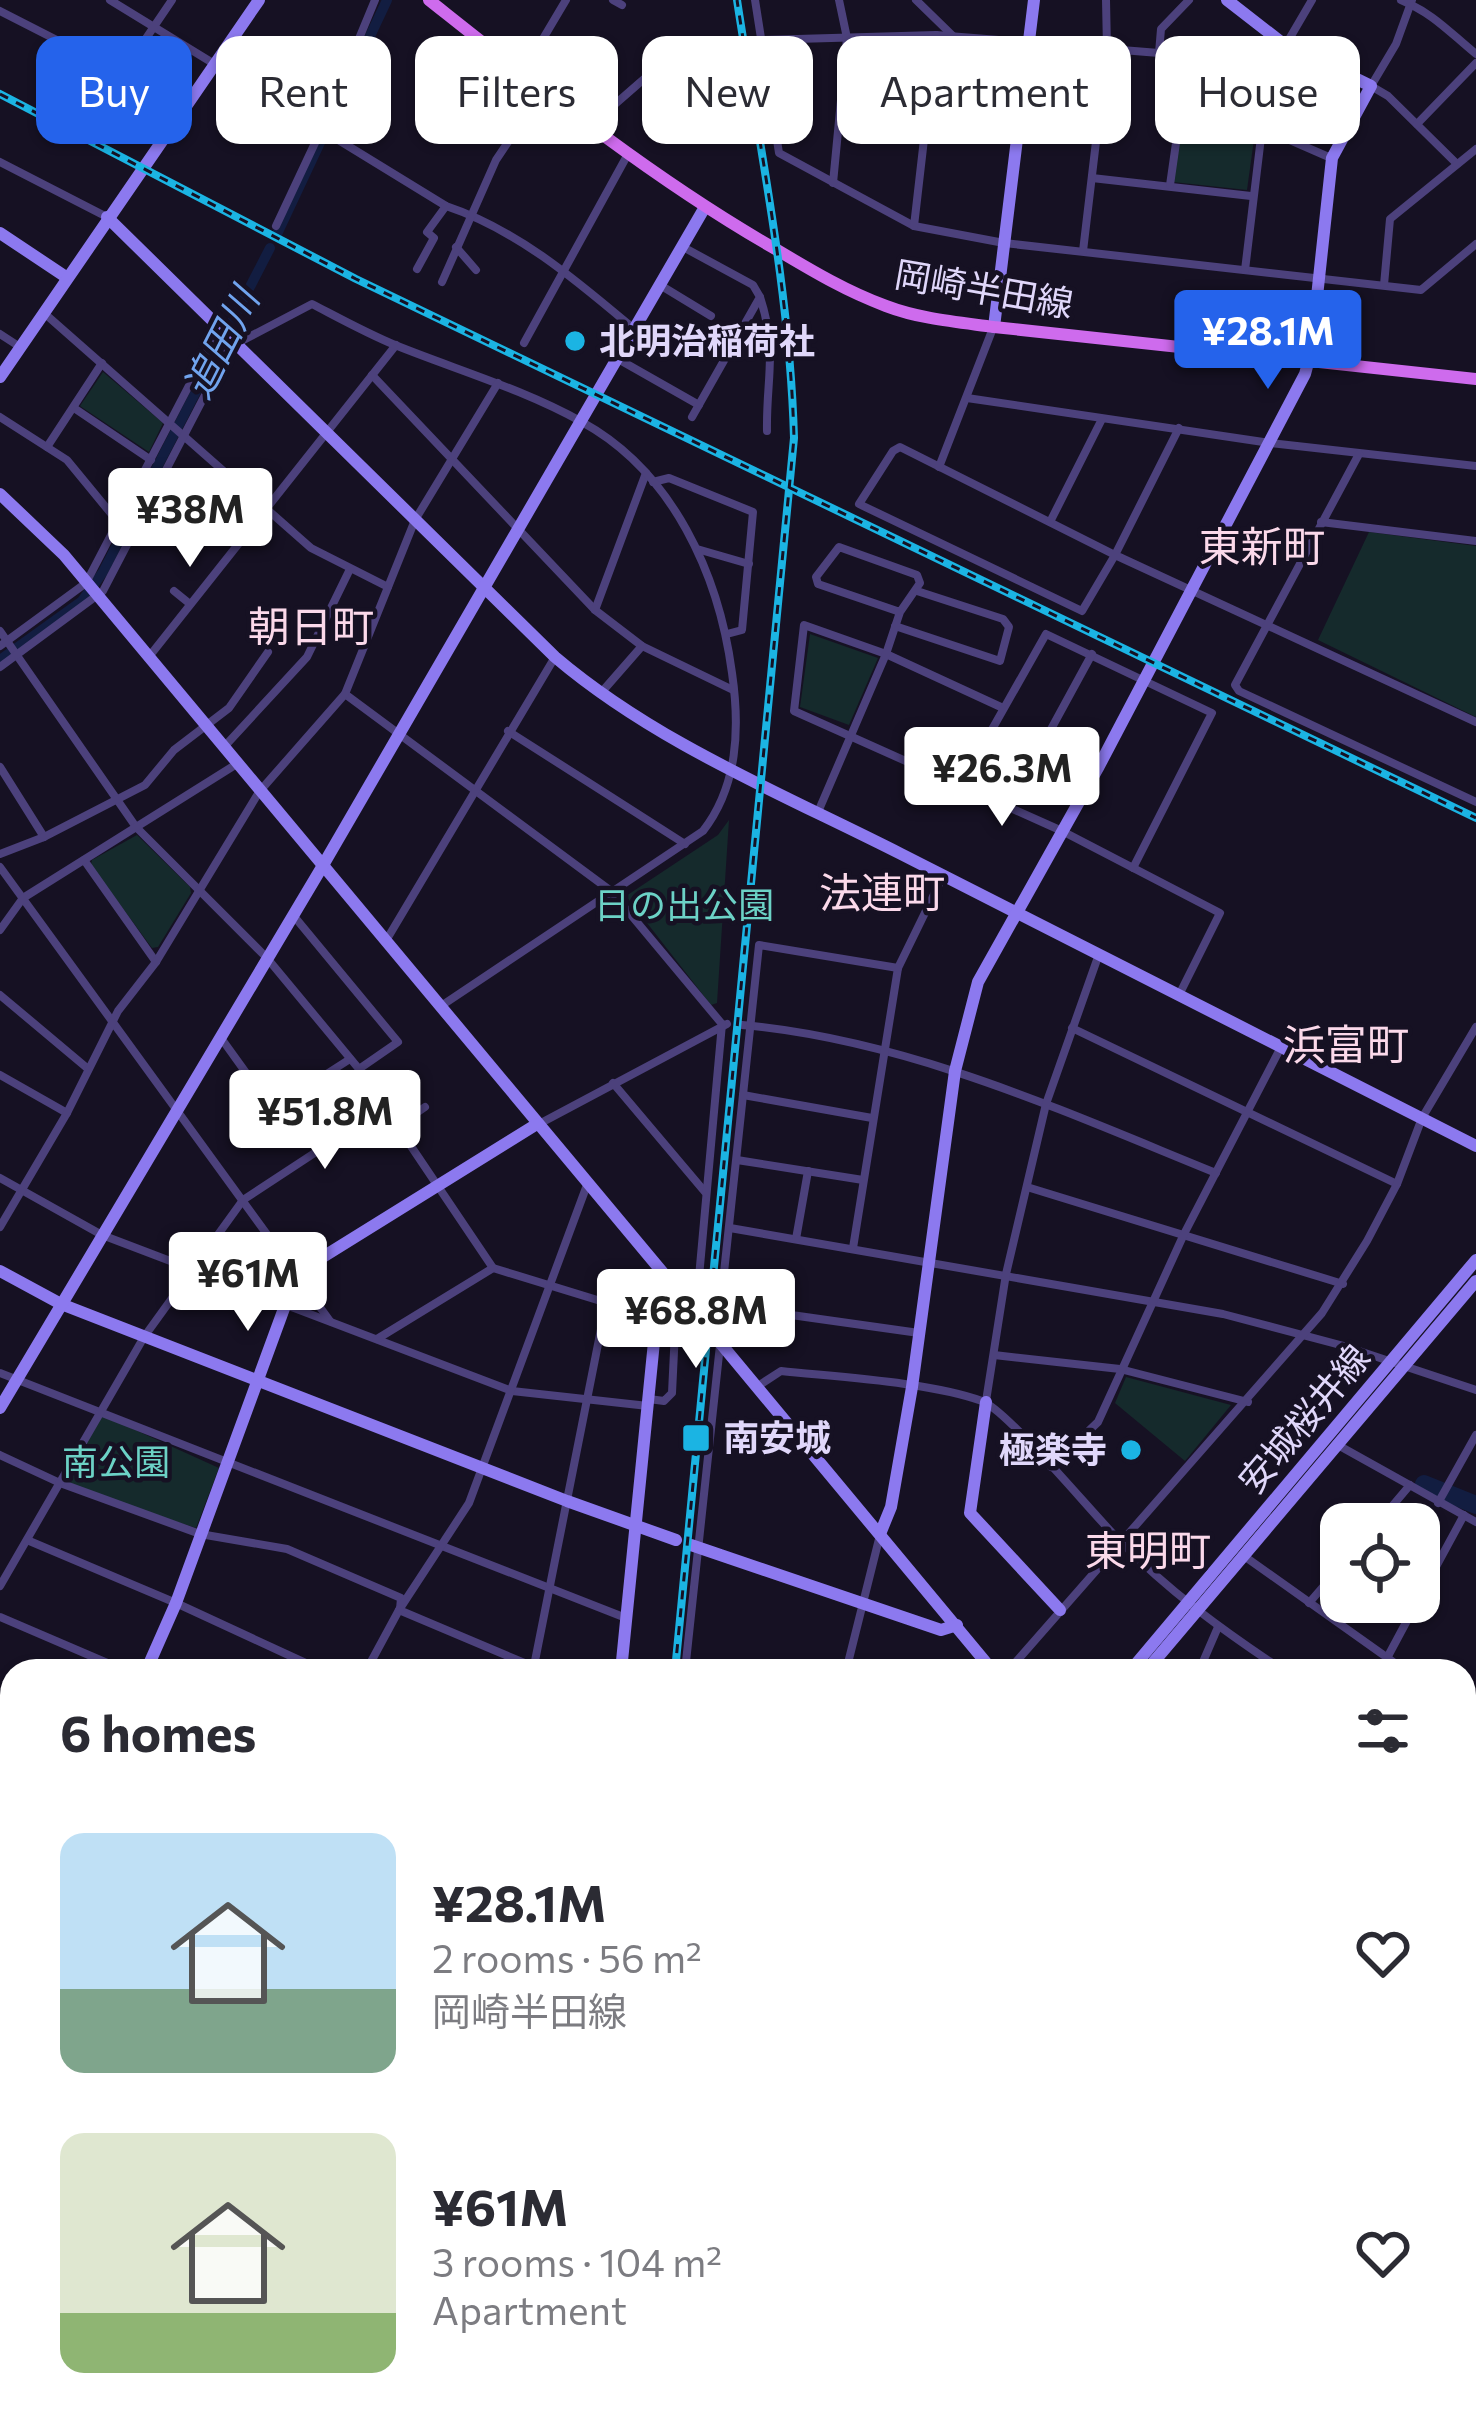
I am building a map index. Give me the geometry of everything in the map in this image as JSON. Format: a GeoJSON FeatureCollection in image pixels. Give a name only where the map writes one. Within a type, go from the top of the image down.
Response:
{"type":"FeatureCollection","features":[{"type":"Feature","properties":{"kind":"main road","name":"岡崎半田線"},"geometry":{"type":"LineString","coordinates":[[429,0],[475,36]]}},
{"type":"Feature","properties":{"kind":"main road","name":"岡崎半田線"},"geometry":{"type":"LineString","coordinates":[[614,144],[705,207],[842,288],[890,308],[994,327],[1476,379]]}},
{"type":"Feature","properties":{"kind":"street"},"geometry":{"type":"LineString","coordinates":[[110,0],[216,64],[192,100]]}},
{"type":"Feature","properties":{"kind":"street"},"geometry":{"type":"LineString","coordinates":[[150,36],[172,0]]}},
{"type":"Feature","properties":{"kind":"street"},"geometry":{"type":"LineString","coordinates":[[235,36],[259,0]]}},
{"type":"Feature","properties":{"kind":"street"},"geometry":{"type":"LineString","coordinates":[[361,36],[375,0]]}},
{"type":"Feature","properties":{"kind":"street"},"geometry":{"type":"LineString","coordinates":[[545,36],[566,0]]}},
{"type":"Feature","properties":{"kind":"street"},"geometry":{"type":"LineString","coordinates":[[754,0],[760,36]]}},
{"type":"Feature","properties":{"kind":"street"},"geometry":{"type":"LineString","coordinates":[[839,0],[847,36]]}},
{"type":"Feature","properties":{"kind":"street"},"geometry":{"type":"LineString","coordinates":[[916,0],[952,36]]}},
{"type":"Feature","properties":{"kind":"street"},"geometry":{"type":"LineString","coordinates":[[1031,36],[1034,0]]}},
{"type":"Feature","properties":{"kind":"street"},"geometry":{"type":"LineString","coordinates":[[1106,0],[1107,36]]}},
{"type":"Feature","properties":{"kind":"street"},"geometry":{"type":"LineString","coordinates":[[1160,36],[1161,29],[1189,0]]}},
{"type":"Feature","properties":{"kind":"street"},"geometry":{"type":"LineString","coordinates":[[1227,0],[1275,36]]}},
{"type":"Feature","properties":{"kind":"street"},"geometry":{"type":"LineString","coordinates":[[1292,36],[1312,0]]}},
{"type":"Feature","properties":{"kind":"street"},"geometry":{"type":"LineString","coordinates":[[849,1659],[891,1507],[956,1071],[978,982],[1192,591],[1310,361],[1332,158],[1396,44],[1408,1],[1432,14],[1476,53]]}},
{"type":"Feature","properties":{"kind":"street"},"geometry":{"type":"LineString","coordinates":[[0,11],[49,36]]}},
{"type":"Feature","properties":{"kind":"street"},"geometry":{"type":"LineString","coordinates":[[914,226],[936,35]]}},
{"type":"Feature","properties":{"kind":"street"},"geometry":{"type":"LineString","coordinates":[[906,36],[952,36]]}},
{"type":"Feature","properties":{"kind":"street"},"geometry":{"type":"LineString","coordinates":[[1417,124],[1476,63]]}},
{"type":"Feature","properties":{"kind":"street"},"geometry":{"type":"LineString","coordinates":[[618,102],[642,81]]}},
{"type":"Feature","properties":{"kind":"street"},"geometry":{"type":"LineString","coordinates":[[1360,81],[1388,96],[1456,164]]}},
{"type":"Feature","properties":{"kind":"street"},"geometry":{"type":"LineString","coordinates":[[833,184],[837,142]]}},
{"type":"Feature","properties":{"kind":"street"},"geometry":{"type":"LineString","coordinates":[[0,377],[160,144]]}},
{"type":"Feature","properties":{"kind":"street"},"geometry":{"type":"LineString","coordinates":[[276,226],[319,144]]}},
{"type":"Feature","properties":{"kind":"street"},"geometry":{"type":"LineString","coordinates":[[348,144],[446,206],[469,214],[565,270],[634,329]]}},
{"type":"Feature","properties":{"kind":"street"},"geometry":{"type":"LineString","coordinates":[[442,282],[469,214],[507,144]]}},
{"type":"Feature","properties":{"kind":"street"},"geometry":{"type":"LineString","coordinates":[[778,144],[779,153],[914,226],[1004,243],[1421,290],[1476,244]]}},
{"type":"Feature","properties":{"kind":"street"},"geometry":{"type":"LineString","coordinates":[[940,467],[994,327],[1017,144]]}},
{"type":"Feature","properties":{"kind":"street"},"geometry":{"type":"LineString","coordinates":[[1082,251],[1095,144]]}},
{"type":"Feature","properties":{"kind":"street"},"geometry":{"type":"LineString","coordinates":[[1170,185],[1176,144]]}},
{"type":"Feature","properties":{"kind":"street"},"geometry":{"type":"LineString","coordinates":[[1245,270],[1259,144]]}},
{"type":"Feature","properties":{"kind":"street"},"geometry":{"type":"LineString","coordinates":[[1299,144],[1332,158]]}},
{"type":"Feature","properties":{"kind":"street"},"geometry":{"type":"LineString","coordinates":[[1384,285],[1390,219],[1476,148]]}},
{"type":"Feature","properties":{"kind":"street"},"geometry":{"type":"LineString","coordinates":[[524,343],[628,154]]}},
{"type":"Feature","properties":{"kind":"street"},"geometry":{"type":"LineString","coordinates":[[0,162],[107,217],[555,657],[630,715],[1476,1146]]}},
{"type":"Feature","properties":{"kind":"street"},"geometry":{"type":"LineString","coordinates":[[1091,178],[1251,196]]}},
{"type":"Feature","properties":{"kind":"street"},"geometry":{"type":"LineString","coordinates":[[417,269],[434,238],[427,232],[446,206]]}},
{"type":"Feature","properties":{"kind":"street"},"geometry":{"type":"LineString","coordinates":[[0,1408],[322,867],[705,207]]}},
{"type":"Feature","properties":{"kind":"street"},"geometry":{"type":"LineString","coordinates":[[0,233],[65,277]]}},
{"type":"Feature","properties":{"kind":"street"},"geometry":{"type":"LineString","coordinates":[[455,246],[476,270]]}},
{"type":"Feature","properties":{"kind":"street"},"geometry":{"type":"LineString","coordinates":[[682,246],[753,285],[760,297],[772,355],[767,431]]}},
{"type":"Feature","properties":{"kind":"street"},"geometry":{"type":"LineString","coordinates":[[660,285],[711,316]]}},
{"type":"Feature","properties":{"kind":"street"},"geometry":{"type":"LineString","coordinates":[[692,417],[760,297]]}},
{"type":"Feature","properties":{"kind":"street"},"geometry":{"type":"LineString","coordinates":[[0,668],[97,599],[235,341],[312,304],[396,345],[498,382],[608,438],[646,472],[697,549],[727,634],[735,691],[734,769],[716,814],[703,831],[440,1007]]}},
{"type":"Feature","properties":{"kind":"street"},"geometry":{"type":"LineString","coordinates":[[44,312],[311,548],[388,587]]}},
{"type":"Feature","properties":{"kind":"street"},"geometry":{"type":"LineString","coordinates":[[4,644],[86,583],[220,326]]}},
{"type":"Feature","properties":{"kind":"street"},"geometry":{"type":"LineString","coordinates":[[0,334],[20,347]]}},
{"type":"Feature","properties":{"kind":"street"},"geometry":{"type":"LineString","coordinates":[[148,659],[396,345]]}},
{"type":"Feature","properties":{"kind":"street"},"geometry":{"type":"LineString","coordinates":[[618,359],[699,405]]}},
{"type":"Feature","properties":{"kind":"street"},"geometry":{"type":"LineString","coordinates":[[47,447],[102,363]]}},
{"type":"Feature","properties":{"kind":"street"},"geometry":{"type":"LineString","coordinates":[[372,375],[595,610],[642,646],[735,691]]}},
{"type":"Feature","properties":{"kind":"street"},"geometry":{"type":"LineString","coordinates":[[0,1227],[67,1113],[112,1022],[156,962],[259,792],[345,694],[415,520],[498,382]]}},
{"type":"Feature","properties":{"kind":"street"},"geometry":{"type":"LineString","coordinates":[[968,398],[1270,443],[1476,466]]}},
{"type":"Feature","properties":{"kind":"street"},"geometry":{"type":"LineString","coordinates":[[74,408],[151,460]]}},
{"type":"Feature","properties":{"kind":"street"},"geometry":{"type":"LineString","coordinates":[[0,417],[67,460],[118,522],[134,532]]}},
{"type":"Feature","properties":{"kind":"street"},"geometry":{"type":"LineString","coordinates":[[1050,522],[1102,419]]}},
{"type":"Feature","properties":{"kind":"street"},"geometry":{"type":"LineString","coordinates":[[1179,428],[1115,555],[1082,611],[859,504],[900,447],[1115,555],[1265,627],[1476,722]]}},
{"type":"Feature","properties":{"kind":"street"},"geometry":{"type":"LineString","coordinates":[[1359,454],[1235,685],[1239,691],[1476,802]]}},
{"type":"Feature","properties":{"kind":"street"},"geometry":{"type":"LineString","coordinates":[[595,610],[646,472]]}},
{"type":"Feature","properties":{"kind":"street"},"geometry":{"type":"LineString","coordinates":[[653,482],[669,478],[753,512],[742,630],[727,634]]}},
{"type":"Feature","properties":{"kind":"street"},"geometry":{"type":"LineString","coordinates":[[0,494],[46,535],[698,1314]]}},
{"type":"Feature","properties":{"kind":"street"},"geometry":{"type":"LineString","coordinates":[[1321,522],[1476,542]]}},
{"type":"Feature","properties":{"kind":"street"},"geometry":{"type":"LineString","coordinates":[[818,812],[886,654],[899,612],[920,583],[917,575],[839,547],[817,577],[818,584],[899,612]]}},
{"type":"Feature","properties":{"kind":"street"},"geometry":{"type":"LineString","coordinates":[[697,549],[748,564]]}},
{"type":"Feature","properties":{"kind":"street"},"geometry":{"type":"LineString","coordinates":[[223,748],[307,657],[350,569]]}},
{"type":"Feature","properties":{"kind":"street"},"geometry":{"type":"LineString","coordinates":[[895,626],[1000,661],[1009,627],[1003,619],[917,591]]}},
{"type":"Feature","properties":{"kind":"street"},"geometry":{"type":"LineString","coordinates":[[174,592],[190,604]]}},
{"type":"Feature","properties":{"kind":"street"},"geometry":{"type":"LineString","coordinates":[[1003,708],[886,654],[804,626],[794,711],[1062,831],[1220,913],[1178,996]]}},
{"type":"Feature","properties":{"kind":"street"},"geometry":{"type":"LineString","coordinates":[[0,632],[136,827],[267,958],[359,1069],[493,1268],[656,1318],[676,1335],[673,1394],[664,1401],[648,1402],[512,1390],[103,1234],[0,1178]]}},
{"type":"Feature","properties":{"kind":"street"},"geometry":{"type":"LineString","coordinates":[[960,786],[1046,634],[1092,654],[1212,713],[1133,868]]}},
{"type":"Feature","properties":{"kind":"street"},"geometry":{"type":"LineString","coordinates":[[599,694],[642,646]]}},
{"type":"Feature","properties":{"kind":"street"},"geometry":{"type":"LineString","coordinates":[[0,854],[145,785],[173,750],[229,708],[268,652]]}},
{"type":"Feature","properties":{"kind":"street"},"geometry":{"type":"LineString","coordinates":[[1008,808],[1092,654]]}},
{"type":"Feature","properties":{"kind":"street"},"geometry":{"type":"LineString","coordinates":[[386,943],[555,657]]}},
{"type":"Feature","properties":{"kind":"street"},"geometry":{"type":"LineString","coordinates":[[345,694],[611,891],[724,1024],[698,1314]]}},
{"type":"Feature","properties":{"kind":"street"},"geometry":{"type":"LineString","coordinates":[[508,731],[685,844]]}},
{"type":"Feature","properties":{"kind":"street"},"geometry":{"type":"LineString","coordinates":[[0,930],[22,898],[236,765]]}},
{"type":"Feature","properties":{"kind":"street"},"geometry":{"type":"LineString","coordinates":[[0,767],[44,837]]}},
{"type":"Feature","properties":{"kind":"street"},"geometry":{"type":"LineString","coordinates":[[84,860],[156,962]]}},
{"type":"Feature","properties":{"kind":"street"},"geometry":{"type":"LineString","coordinates":[[0,867],[331,1322]]}},
{"type":"Feature","properties":{"kind":"street"},"geometry":{"type":"LineString","coordinates":[[853,1248],[898,968],[944,876]]}},
{"type":"Feature","properties":{"kind":"street"},"geometry":{"type":"LineString","coordinates":[[292,914],[398,1042],[359,1069]]}},
{"type":"Feature","properties":{"kind":"street"},"geometry":{"type":"LineString","coordinates":[[686,1659],[737,1160],[746,1026],[759,945],[898,968]]}},
{"type":"Feature","properties":{"kind":"street"},"geometry":{"type":"LineString","coordinates":[[1060,1610],[970,1513],[1006,1274],[1046,1104],[1100,954]]}},
{"type":"Feature","properties":{"kind":"street"},"geometry":{"type":"LineString","coordinates":[[0,995],[87,1067]]}},
{"type":"Feature","properties":{"kind":"street"},"geometry":{"type":"LineString","coordinates":[[151,1659],[297,1273],[538,1124],[724,1024]]}},
{"type":"Feature","properties":{"kind":"street"},"geometry":{"type":"LineString","coordinates":[[746,1026],[883,1049],[956,1071],[1216,1173]]}},
{"type":"Feature","properties":{"kind":"street"},"geometry":{"type":"LineString","coordinates":[[1018,1659],[1306,1335],[1342,1284],[1396,1184],[1421,1118],[1476,1027]]}},
{"type":"Feature","properties":{"kind":"street"},"geometry":{"type":"LineString","coordinates":[[1072,1028],[1396,1184]]}},
{"type":"Feature","properties":{"kind":"street"},"geometry":{"type":"LineString","coordinates":[[221,1038],[272,1109],[350,1059]]}},
{"type":"Feature","properties":{"kind":"street"},"geometry":{"type":"LineString","coordinates":[[1051,1466],[1098,1422],[1184,1234],[1280,1049]]}},
{"type":"Feature","properties":{"kind":"street"},"geometry":{"type":"LineString","coordinates":[[0,1075],[67,1113]]}},
{"type":"Feature","properties":{"kind":"street"},"geometry":{"type":"LineString","coordinates":[[613,1083],[706,1193]]}},
{"type":"Feature","properties":{"kind":"street"},"geometry":{"type":"LineString","coordinates":[[743,1095],[873,1118]]}},
{"type":"Feature","properties":{"kind":"street"},"geometry":{"type":"LineString","coordinates":[[396,1127],[425,1107]]}},
{"type":"Feature","properties":{"kind":"street"},"geometry":{"type":"LineString","coordinates":[[0,1586],[144,1337],[243,1200],[383,1108]]}},
{"type":"Feature","properties":{"kind":"street"},"geometry":{"type":"LineString","coordinates":[[737,1160],[863,1180]]}},
{"type":"Feature","properties":{"kind":"street"},"geometry":{"type":"LineString","coordinates":[[796,1239],[808,1172]]}},
{"type":"Feature","properties":{"kind":"street"},"geometry":{"type":"LineString","coordinates":[[372,1659],[469,1503],[587,1185]]}},
{"type":"Feature","properties":{"kind":"street"},"geometry":{"type":"LineString","coordinates":[[1028,1187],[1342,1284]]}},
{"type":"Feature","properties":{"kind":"street"},"geometry":{"type":"LineString","coordinates":[[730,1228],[1153,1300],[1306,1335],[1476,1390]]}},
{"type":"Feature","properties":{"kind":"street","name":"安城桜井線"},"geometry":{"type":"LineString","coordinates":[[1141,1659],[1243,1556],[1476,1260]]}},
{"type":"Feature","properties":{"kind":"street"},"geometry":{"type":"LineString","coordinates":[[377,1339],[493,1268]]}},
{"type":"Feature","properties":{"kind":"street"},"geometry":{"type":"LineString","coordinates":[[0,1271],[62,1304],[144,1337],[676,1540]]}},
{"type":"Feature","properties":{"kind":"street"},"geometry":{"type":"LineString","coordinates":[[622,1659],[661,1271]]}},
{"type":"Feature","properties":{"kind":"street","name":"安城桜井線"},"geometry":{"type":"LineString","coordinates":[[1397,1364],[1433,1334],[1476,1281]]}},
{"type":"Feature","properties":{"kind":"street"},"geometry":{"type":"LineString","coordinates":[[536,1659],[606,1304]]}},
{"type":"Feature","properties":{"kind":"street"},"geometry":{"type":"LineString","coordinates":[[721,1305],[919,1334]]}},
{"type":"Feature","properties":{"kind":"street"},"geometry":{"type":"LineString","coordinates":[[716,1338],[984,1659]]}},
{"type":"Feature","properties":{"kind":"street"},"geometry":{"type":"LineString","coordinates":[[994,1355],[1120,1369],[1248,1402]]}},
{"type":"Feature","properties":{"kind":"street"},"geometry":{"type":"LineString","coordinates":[[758,1387],[781,1371],[912,1387],[986,1402],[1120,1542],[1191,1607],[1266,1659]]}},
{"type":"Feature","properties":{"kind":"street"},"geometry":{"type":"LineString","coordinates":[[0,1373],[627,1618]]}},
{"type":"Feature","properties":{"kind":"street"},"geometry":{"type":"LineString","coordinates":[[1438,1502],[1476,1435]]}},
{"type":"Feature","properties":{"kind":"street"},"geometry":{"type":"LineString","coordinates":[[1333,1442],[1476,1522]]}},
{"type":"Feature","properties":{"kind":"street","name":"安城桜井線"},"geometry":{"type":"LineString","coordinates":[[1154,1659],[1191,1607],[1333,1442]]}},
{"type":"Feature","properties":{"kind":"street"},"geometry":{"type":"LineString","coordinates":[[0,1455],[60,1483],[200,1534],[287,1549],[401,1598],[399,1610]]}},
{"type":"Feature","properties":{"kind":"street"},"geometry":{"type":"LineString","coordinates":[[1395,1503],[1410,1485]]}},
{"type":"Feature","properties":{"kind":"street"},"geometry":{"type":"LineString","coordinates":[[1440,1559],[1464,1515]]}},
{"type":"Feature","properties":{"kind":"street"},"geometry":{"type":"LineString","coordinates":[[27,1540],[297,1659]]}},
{"type":"Feature","properties":{"kind":"street"},"geometry":{"type":"LineString","coordinates":[[695,1546],[940,1630],[957,1625]]}},
{"type":"Feature","properties":{"kind":"street"},"geometry":{"type":"LineString","coordinates":[[1243,1556],[1387,1658],[1406,1623]]}},
{"type":"Feature","properties":{"kind":"street"},"geometry":{"type":"LineString","coordinates":[[1310,1603],[1320,1591]]}},
{"type":"Feature","properties":{"kind":"street"},"geometry":{"type":"LineString","coordinates":[[399,1610],[511,1659]]}},
{"type":"Feature","properties":{"kind":"street"},"geometry":{"type":"LineString","coordinates":[[0,1617],[98,1659]]}},
{"type":"Feature","properties":{"kind":"street"},"geometry":{"type":"LineString","coordinates":[[1203,1659],[1218,1627]]}},
{"type":"Feature","properties":{"kind":"green space"},"geometry":{"type":"Polygon","coordinates":[[[1178,144],[1253,144],[1247,190],[1173,182],[1178,144]]]}},
{"type":"Feature","properties":{"kind":"green space"},"geometry":{"type":"Polygon","coordinates":[[[103,372],[163,423],[149,452],[80,406],[103,372]]]}},
{"type":"Feature","properties":{"kind":"green space"},"geometry":{"type":"Polygon","coordinates":[[[1369,532],[1476,546],[1476,717],[1318,640],[1369,532]]]}},
{"type":"Feature","properties":{"kind":"green space"},"geometry":{"type":"Polygon","coordinates":[[[810,634],[878,658],[849,725],[800,707],[810,634]]]}},
{"type":"Feature","properties":{"kind":"green space","name":"日の出公園"},"geometry":{"type":"Polygon","coordinates":[[[729,820],[717,1003],[711,1005],[626,896],[718,835],[729,820]]]}},
{"type":"Feature","properties":{"kind":"green space"},"geometry":{"type":"Polygon","coordinates":[[[137,835],[191,893],[158,947],[152,948],[91,865],[92,860],[137,835]]]}},
{"type":"Feature","properties":{"kind":"green space"},"geometry":{"type":"Polygon","coordinates":[[[1126,1377],[1231,1405],[1185,1461],[1115,1403],[1126,1377]]]}},
{"type":"Feature","properties":{"kind":"green space","name":"南公園"},"geometry":{"type":"Polygon","coordinates":[[[100,1414],[219,1468],[196,1528],[60,1483],[100,1414]]]}},
{"type":"Feature","properties":{"kind":"waterway","name":"追田川"},"geometry":{"type":"LineString","coordinates":[[277,234],[387,0]]}},
{"type":"Feature","properties":{"kind":"waterway","name":"追田川"},"geometry":{"type":"LineString","coordinates":[[0,660],[82,601],[103,572],[270,248]]}},
{"type":"Feature","properties":{"kind":"waterway"},"geometry":{"type":"LineString","coordinates":[[1424,1484],[1476,1505]]}},
{"type":"Feature","properties":{"kind":"railway"},"geometry":{"type":"LineString","coordinates":[[676,1659],[794,438],[780,273],[737,0]]}},
{"type":"Feature","properties":{"kind":"railway"},"geometry":{"type":"LineString","coordinates":[[0,94],[356,279],[1476,818]]}},
{"type":"Feature","properties":{"kind":"place","name":"北明治稲荷社"},"geometry":{"type":"Point","coordinates":[575,341]}},
{"type":"Feature","properties":{"kind":"place","name":"南安城"},"geometry":{"type":"Point","coordinates":[696,1438]}},
{"type":"Feature","properties":{"kind":"place","name":"極楽寺"},"geometry":{"type":"Point","coordinates":[1131,1450]}},
{"type":"Feature","properties":{"kind":"district","name":"東新町"},"geometry":{"type":"Point","coordinates":[1262,547]}},
{"type":"Feature","properties":{"kind":"district","name":"朝日町"},"geometry":{"type":"Point","coordinates":[311,627]}},
{"type":"Feature","properties":{"kind":"district","name":"法連町"},"geometry":{"type":"Point","coordinates":[882,893]}},
{"type":"Feature","properties":{"kind":"district","name":"浜富町"},"geometry":{"type":"Point","coordinates":[1346,1045]}},
{"type":"Feature","properties":{"kind":"district","name":"東明町"},"geometry":{"type":"Point","coordinates":[1148,1551]}}]}
